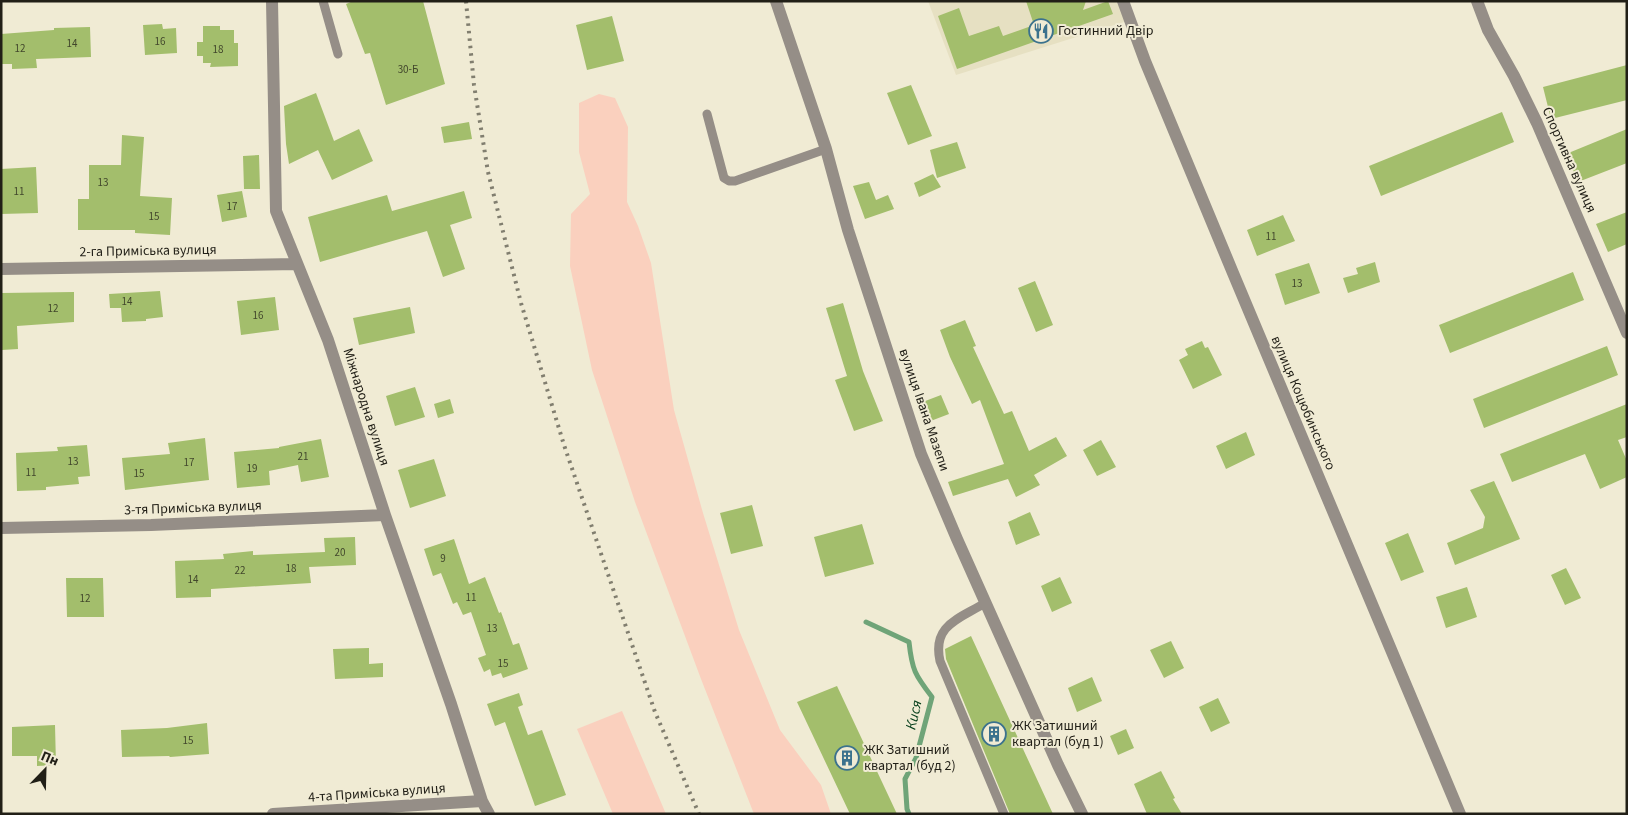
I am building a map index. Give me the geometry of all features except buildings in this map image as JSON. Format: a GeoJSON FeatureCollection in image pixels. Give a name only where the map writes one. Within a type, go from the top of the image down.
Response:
{"type":"FeatureCollection","features":[{"type":"Feature","properties":{"kind":"street","name":"Міжнародна вулиця"},"geometry":{"type":"LineString","coordinates":[[272,1],[276,211],[328,340],[482,801],[489,814]]}},
{"type":"Feature","properties":{"kind":"street","name":"вулиця Івана Мазепи"},"geometry":{"type":"LineString","coordinates":[[776,1],[826,149],[848,230],[921,454],[956,540],[1082,814]]}},
{"type":"Feature","properties":{"kind":"street","name":"вулиця Коцюбинського"},"geometry":{"type":"LineString","coordinates":[[1123,1],[1145,61],[1229,265],[1460,814]]}},
{"type":"Feature","properties":{"kind":"street","name":"Спортивна вулиця"},"geometry":{"type":"LineString","coordinates":[[1477,1],[1488,30],[1522,92],[1544,140],[1627,334]]}},
{"type":"Feature","properties":{"kind":"street","name":"2-га Приміська вулиця"},"geometry":{"type":"LineString","coordinates":[[1,269],[296,264]]}},
{"type":"Feature","properties":{"kind":"street","name":"3-тя Приміська вулиця"},"geometry":{"type":"LineString","coordinates":[[1,528],[150,525],[385,515]]}},
{"type":"Feature","properties":{"kind":"street","name":"4-та Приміська вулиця"},"geometry":{"type":"LineString","coordinates":[[273,814],[482,801]]}},
{"type":"Feature","properties":{"kind":"lane"},"geometry":{"type":"LineString","coordinates":[[323,1],[338,54]]}},
{"type":"Feature","properties":{"kind":"lane"},"geometry":{"type":"LineString","coordinates":[[706,114],[724,178],[729,181],[735,181],[826,149]]}},
{"type":"Feature","properties":{"kind":"lane"},"geometry":{"type":"LineString","coordinates":[[985,603],[945,627],[937,646],[940,661],[1004,814]]}},
{"type":"Feature","properties":{"kind":"shaded area"},"geometry":{"type":"Polygon","coordinates":[[[928,1],[1121,1],[1127,21],[956,75],[928,1]]]}},
{"type":"Feature","properties":{"kind":"shaded area"},"geometry":{"type":"Polygon","coordinates":[[[599,94],[615,98],[628,127],[627,202],[651,263],[674,410],[739,630],[780,730],[821,785],[831,814],[754,814],[635,502],[592,370],[570,266],[571,214],[590,194],[579,152],[579,103],[599,94]]]}},
{"type":"Feature","properties":{"kind":"shaded area"},"geometry":{"type":"Polygon","coordinates":[[[622,711],[666,814],[613,814],[577,729],[622,711]]]}},
{"type":"Feature","properties":{"kind":"waterway","name":"Кися"},"geometry":{"type":"LineString","coordinates":[[866,622],[909,642],[915,672],[932,697],[916,758],[905,779],[909,814]]}},
{"type":"Feature","properties":{"kind":"railway"},"geometry":{"type":"LineString","coordinates":[[466,1],[474,85],[488,172],[521,303],[564,445],[655,712],[699,814]]}},
{"type":"Feature","properties":{"kind":"place","name":"Гостинний Двір"},"geometry":{"type":"Point","coordinates":[1041,31]}},
{"type":"Feature","properties":{"kind":"place","name":"ЖК Затишний квартал (буд 1)"},"geometry":{"type":"Point","coordinates":[994,734]}},
{"type":"Feature","properties":{"kind":"place","name":"ЖК Затишний квартал (буд 2)"},"geometry":{"type":"Point","coordinates":[847,758]}}]}
